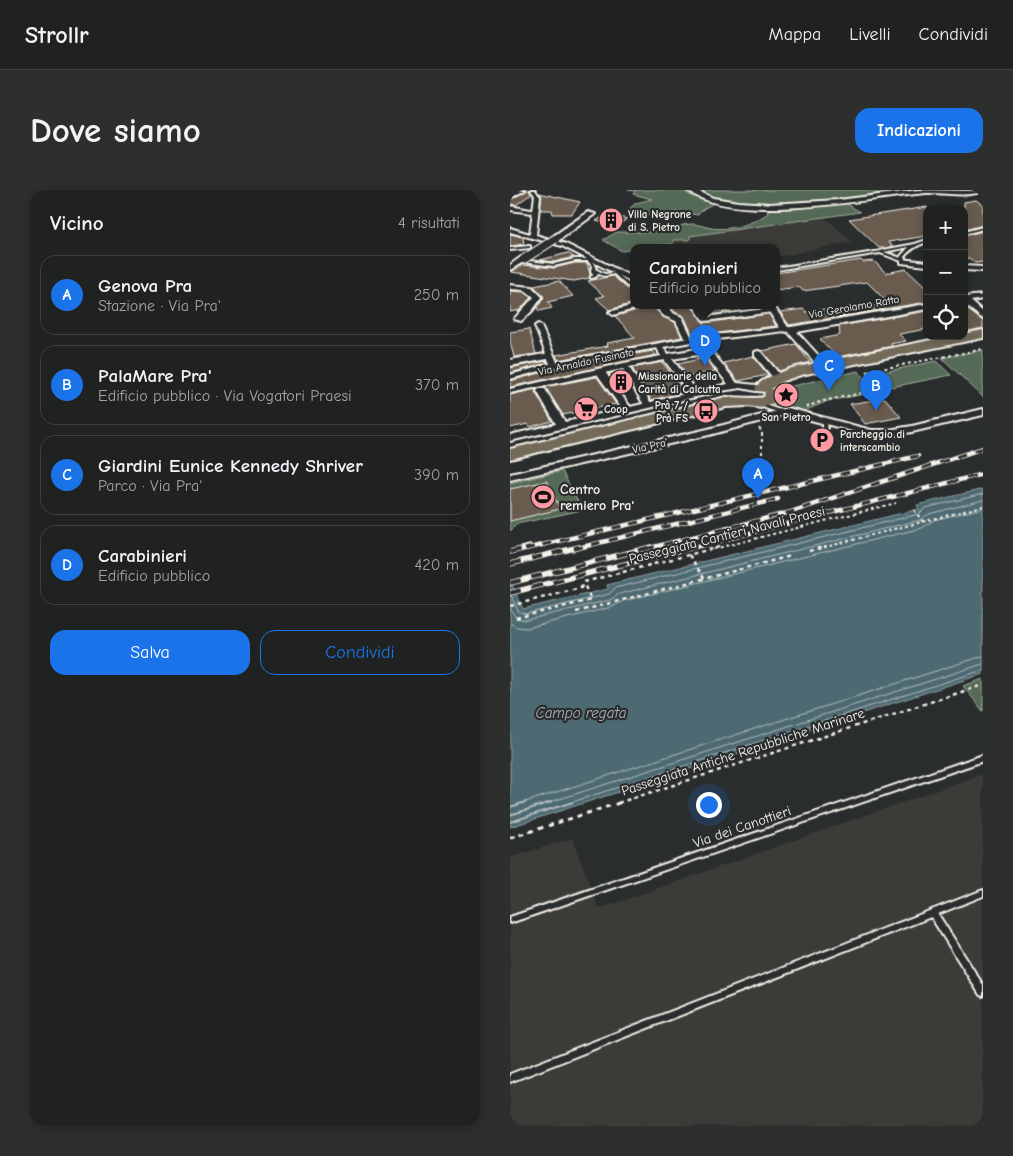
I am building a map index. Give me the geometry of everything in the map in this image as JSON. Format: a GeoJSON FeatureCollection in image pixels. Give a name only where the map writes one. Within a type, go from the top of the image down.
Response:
{"type":"FeatureCollection","features":[{"type":"Feature","properties":{"kind":"main road","name":"Via Pra'"},"geometry":{"type":"LineString","coordinates":[[510,448],[756,394],[778,378],[797,371],[983,334]]}},
{"type":"Feature","properties":{"kind":"main road","name":"Via Pra'"},"geometry":{"type":"LineString","coordinates":[[510,454],[726,402],[779,387],[802,378],[983,342]]}},
{"type":"Feature","properties":{"kind":"street"},"geometry":{"type":"LineString","coordinates":[[510,195],[520,190]]}},
{"type":"Feature","properties":{"kind":"street"},"geometry":{"type":"LineString","coordinates":[[690,190],[703,198],[717,202],[754,206],[806,204],[930,191],[980,190]]}},
{"type":"Feature","properties":{"kind":"street"},"geometry":{"type":"LineString","coordinates":[[533,236],[535,193]]}},
{"type":"Feature","properties":{"kind":"street"},"geometry":{"type":"LineString","coordinates":[[510,208],[534,211]]}},
{"type":"Feature","properties":{"kind":"street"},"geometry":{"type":"LineString","coordinates":[[510,268],[591,214]]}},
{"type":"Feature","properties":{"kind":"street"},"geometry":{"type":"LineString","coordinates":[[510,230],[554,240],[606,265],[629,284]]}},
{"type":"Feature","properties":{"kind":"street"},"geometry":{"type":"LineString","coordinates":[[904,261],[923,263]]}},
{"type":"Feature","properties":{"kind":"street"},"geometry":{"type":"LineString","coordinates":[[968,268],[981,270]]}},
{"type":"Feature","properties":{"kind":"street"},"geometry":{"type":"LineString","coordinates":[[510,287],[528,288],[538,297],[518,319]]}},
{"type":"Feature","properties":{"kind":"street"},"geometry":{"type":"LineString","coordinates":[[968,299],[983,297]]}},
{"type":"Feature","properties":{"kind":"street"},"geometry":{"type":"LineString","coordinates":[[968,303],[983,316]]}},
{"type":"Feature","properties":{"kind":"street","name":"Via Gerolamo Ratto"},"geometry":{"type":"LineString","coordinates":[[788,330],[923,307]]}},
{"type":"Feature","properties":{"kind":"street"},"geometry":{"type":"LineString","coordinates":[[613,312],[630,308]]}},
{"type":"Feature","properties":{"kind":"street"},"geometry":{"type":"LineString","coordinates":[[662,309],[667,314],[679,319],[688,339],[697,352]]}},
{"type":"Feature","properties":{"kind":"street"},"geometry":{"type":"LineString","coordinates":[[667,309],[674,318]]}},
{"type":"Feature","properties":{"kind":"street"},"geometry":{"type":"LineString","coordinates":[[699,309],[705,319],[772,310],[822,366]]}},
{"type":"Feature","properties":{"kind":"street"},"geometry":{"type":"LineString","coordinates":[[538,326],[552,361]]}},
{"type":"Feature","properties":{"kind":"street"},"geometry":{"type":"LineString","coordinates":[[665,354],[688,339],[788,330]]}},
{"type":"Feature","properties":{"kind":"street"},"geometry":{"type":"LineString","coordinates":[[510,363],[570,362],[697,352],[709,354],[756,394]]}},
{"type":"Feature","properties":{"kind":"street"},"geometry":{"type":"LineString","coordinates":[[665,354],[695,394]]}},
{"type":"Feature","properties":{"kind":"street","name":"Via Arnaldo Fusinato"},"geometry":{"type":"LineString","coordinates":[[510,391],[665,354]]}},
{"type":"Feature","properties":{"kind":"street"},"geometry":{"type":"LineString","coordinates":[[758,354],[778,378]]}},
{"type":"Feature","properties":{"kind":"street"},"geometry":{"type":"LineString","coordinates":[[510,377],[552,361]]}},
{"type":"Feature","properties":{"kind":"street"},"geometry":{"type":"LineString","coordinates":[[570,362],[582,374]]}},
{"type":"Feature","properties":{"kind":"street"},"geometry":{"type":"LineString","coordinates":[[624,365],[648,405]]}},
{"type":"Feature","properties":{"kind":"street"},"geometry":{"type":"LineString","coordinates":[[600,370],[628,410]]}},
{"type":"Feature","properties":{"kind":"street"},"geometry":{"type":"LineString","coordinates":[[542,391],[562,426]]}},
{"type":"Feature","properties":{"kind":"street","name":"Via Pra'"},"geometry":{"type":"LineString","coordinates":[[510,438],[695,394],[756,394]]}},
{"type":"Feature","properties":{"kind":"street"},"geometry":{"type":"LineString","coordinates":[[792,412],[825,425],[862,432],[888,433],[983,412]]}},
{"type":"Feature","properties":{"kind":"street","name":"Via Pra'"},"geometry":{"type":"LineString","coordinates":[[510,477],[574,464],[792,412]]}},
{"type":"Feature","properties":{"kind":"lane"},"geometry":{"type":"LineString","coordinates":[[968,232],[983,228]]}},
{"type":"Feature","properties":{"kind":"lane"},"geometry":{"type":"LineString","coordinates":[[780,268],[880,252],[923,242]]}},
{"type":"Feature","properties":{"kind":"lane"},"geometry":{"type":"LineString","coordinates":[[904,261],[902,257],[905,252],[916,245]]}},
{"type":"Feature","properties":{"kind":"lane"},"geometry":{"type":"LineString","coordinates":[[510,249],[529,247]]}},
{"type":"Feature","properties":{"kind":"lane"},"geometry":{"type":"LineString","coordinates":[[880,252],[904,261]]}},
{"type":"Feature","properties":{"kind":"lane"},"geometry":{"type":"LineString","coordinates":[[522,260],[554,265],[575,260],[589,260],[596,275],[592,277]]}},
{"type":"Feature","properties":{"kind":"lane"},"geometry":{"type":"LineString","coordinates":[[594,270],[604,275],[614,273],[629,284]]}},
{"type":"Feature","properties":{"kind":"lane"},"geometry":{"type":"LineString","coordinates":[[756,394],[776,410],[792,412]]}},
{"type":"Feature","properties":{"kind":"lane"},"geometry":{"type":"LineString","coordinates":[[756,394],[792,412]]}},
{"type":"Feature","properties":{"kind":"lane","name":"Via dei Canottieri"},"geometry":{"type":"LineString","coordinates":[[510,920],[983,758]]}},
{"type":"Feature","properties":{"kind":"lane"},"geometry":{"type":"LineString","coordinates":[[510,1078],[983,893]]}},
{"type":"Feature","properties":{"kind":"lane"},"geometry":{"type":"LineString","coordinates":[[933,913],[983,992]]}},
{"type":"Feature","properties":{"kind":"path"},"geometry":{"type":"LineString","coordinates":[[792,412],[823,401],[882,389],[866,372],[983,349]]}},
{"type":"Feature","properties":{"kind":"path"},"geometry":{"type":"LineString","coordinates":[[754,420],[762,432],[762,476]]}},
{"type":"Feature","properties":{"kind":"path","name":"Passeggiata Cantieri Navali Praesi"},"geometry":{"type":"LineString","coordinates":[[510,606],[581,588],[584,582],[767,534],[896,503]]}},
{"type":"Feature","properties":{"kind":"path"},"geometry":{"type":"LineString","coordinates":[[809,552],[983,506]]}},
{"type":"Feature","properties":{"kind":"path"},"geometry":{"type":"LineString","coordinates":[[914,510],[923,522]]}},
{"type":"Feature","properties":{"kind":"path"},"geometry":{"type":"LineString","coordinates":[[689,555],[704,578]]}},
{"type":"Feature","properties":{"kind":"path"},"geometry":{"type":"LineString","coordinates":[[576,612],[791,556]]}},
{"type":"Feature","properties":{"kind":"path"},"geometry":{"type":"LineString","coordinates":[[516,618],[591,600],[584,582]]}},
{"type":"Feature","properties":{"kind":"path","name":"Passeggiata Antiche Repubbliche Marinare"},"geometry":{"type":"LineString","coordinates":[[510,838],[983,685]]}},
{"type":"Feature","properties":{"kind":"shaded area"},"geometry":{"type":"Polygon","coordinates":[[[825,217],[852,242],[780,256],[780,244],[673,244],[672,240],[690,240],[690,236],[825,217]]]}},
{"type":"Feature","properties":{"kind":"shaded area"},"geometry":{"type":"Polygon","coordinates":[[[983,774],[983,1126],[510,1126],[510,858],[572,838],[599,909],[983,774]]]}},
{"type":"Feature","properties":{"kind":"green space"},"geometry":{"type":"Polygon","coordinates":[[[628,190],[682,190],[691,196],[714,203],[703,209],[698,215],[677,212],[654,216],[629,209],[636,203],[652,199],[633,194],[635,191],[628,190]]]}},
{"type":"Feature","properties":{"kind":"green space"},"geometry":{"type":"Polygon","coordinates":[[[694,190],[905,191],[835,200],[759,204],[736,203],[715,199],[694,190]]]}},
{"type":"Feature","properties":{"kind":"green space"},"geometry":{"type":"Polygon","coordinates":[[[844,202],[860,212],[690,236],[690,240],[673,240],[673,244],[630,244],[630,250],[622,251],[603,240],[617,232],[650,232],[658,228],[669,229],[687,224],[718,229],[733,228],[761,218],[771,208],[844,202]]]}},
{"type":"Feature","properties":{"kind":"green space"},"geometry":{"type":"Polygon","coordinates":[[[983,350],[983,397],[942,358],[983,350]]]}},
{"type":"Feature","properties":{"kind":"green space"},"geometry":{"type":"Polygon","coordinates":[[[936,361],[951,375],[892,387],[879,373],[936,361]]]}},
{"type":"Feature","properties":{"kind":"green space"},"geometry":{"type":"Polygon","coordinates":[[[858,371],[877,392],[828,401],[802,412],[781,404],[778,400],[783,390],[788,387],[858,371]]]}},
{"type":"Feature","properties":{"kind":"green space","name":"Centro remiero Pra'"},"geometry":{"type":"Polygon","coordinates":[[[562,471],[582,510],[517,524],[510,531],[510,483],[562,471]]]}},
{"type":"Feature","properties":{"kind":"green space"},"geometry":{"type":"Polygon","coordinates":[[[983,679],[983,711],[963,686],[983,679]]]}},
{"type":"Feature","properties":{"kind":"water","name":"Campo regata"},"geometry":{"type":"Polygon","coordinates":[[[983,489],[983,674],[510,827],[510,580],[523,609],[608,589],[607,585],[919,509],[917,505],[983,489]]]}},
{"type":"Feature","properties":{"kind":"building"},"geometry":{"type":"Polygon","coordinates":[[[527,190],[531,194],[516,205],[510,204],[510,200],[527,190]]]}},
{"type":"Feature","properties":{"kind":"building"},"geometry":{"type":"Polygon","coordinates":[[[539,193],[580,202],[572,214],[553,214],[552,210],[540,210],[542,196],[539,193]]]}},
{"type":"Feature","properties":{"kind":"building"},"geometry":{"type":"Polygon","coordinates":[[[976,200],[983,205],[983,225],[968,229],[968,205],[964,205],[964,202],[976,200]]]}},
{"type":"Feature","properties":{"kind":"building"},"geometry":{"type":"Polygon","coordinates":[[[923,208],[923,237],[888,242],[893,246],[879,248],[849,219],[923,208]]]}},
{"type":"Feature","properties":{"kind":"building","name":"Villa Negrone di S. Pietro"},"geometry":{"type":"Polygon","coordinates":[[[607,214],[627,219],[616,226],[596,221],[607,214]]]}},
{"type":"Feature","properties":{"kind":"building"},"geometry":{"type":"Polygon","coordinates":[[[983,231],[983,262],[975,263],[968,258],[968,235],[983,231]]]}},
{"type":"Feature","properties":{"kind":"building"},"geometry":{"type":"Polygon","coordinates":[[[510,234],[523,237],[524,244],[510,246],[510,234]]]}},
{"type":"Feature","properties":{"kind":"building"},"geometry":{"type":"Polygon","coordinates":[[[568,253],[574,257],[554,262],[540,260],[568,253]]]}},
{"type":"Feature","properties":{"kind":"building"},"geometry":{"type":"Polygon","coordinates":[[[861,260],[863,262],[874,261],[886,273],[906,269],[923,285],[923,303],[837,317],[837,313],[888,303],[867,282],[803,291],[799,287],[780,289],[780,272],[861,260]]]}},
{"type":"Feature","properties":{"kind":"building"},"geometry":{"type":"Polygon","coordinates":[[[575,263],[587,263],[590,274],[589,278],[574,281],[511,272],[523,265],[554,268],[575,263]]]}},
{"type":"Feature","properties":{"kind":"building"},"geometry":{"type":"Polygon","coordinates":[[[613,276],[630,290],[630,304],[609,310],[596,298],[604,296],[588,281],[613,276]]]}},
{"type":"Feature","properties":{"kind":"building"},"geometry":{"type":"Polygon","coordinates":[[[559,281],[573,296],[548,302],[552,308],[539,311],[537,308],[544,297],[534,286],[559,281]]]}},
{"type":"Feature","properties":{"kind":"building"},"geometry":{"type":"Polygon","coordinates":[[[510,291],[524,292],[531,297],[520,310],[510,312],[510,291]]]}},
{"type":"Feature","properties":{"kind":"building"},"geometry":{"type":"Polygon","coordinates":[[[642,309],[656,309],[663,317],[675,322],[682,337],[558,360],[556,355],[608,346],[607,343],[635,338],[615,316],[642,309]]]}},
{"type":"Feature","properties":{"kind":"building"},"geometry":{"type":"Polygon","coordinates":[[[672,309],[694,309],[704,323],[769,314],[776,326],[693,336],[684,316],[672,309]]]}},
{"type":"Feature","properties":{"kind":"building"},"geometry":{"type":"Polygon","coordinates":[[[704,309],[733,309],[722,313],[708,315],[704,309]]]}},
{"type":"Feature","properties":{"kind":"building"},"geometry":{"type":"Polygon","coordinates":[[[804,309],[806,312],[825,309],[833,318],[789,325],[780,312],[804,309]]]}},
{"type":"Feature","properties":{"kind":"building"},"geometry":{"type":"Polygon","coordinates":[[[968,310],[983,321],[983,328],[968,331],[968,310]]]}},
{"type":"Feature","properties":{"kind":"building"},"geometry":{"type":"Polygon","coordinates":[[[923,312],[923,330],[899,334],[906,341],[890,344],[893,346],[837,357],[820,339],[840,335],[839,326],[923,312]]]}},
{"type":"Feature","properties":{"kind":"building"},"geometry":{"type":"Polygon","coordinates":[[[529,329],[536,354],[514,357],[510,342],[510,332],[529,329]]]}},
{"type":"Feature","properties":{"kind":"building"},"geometry":{"type":"Polygon","coordinates":[[[796,344],[810,362],[779,371],[762,351],[796,344]]]}},
{"type":"Feature","properties":{"kind":"building"},"geometry":{"type":"Polygon","coordinates":[[[653,351],[656,355],[510,387],[510,381],[570,365],[653,351]]]}},
{"type":"Feature","properties":{"kind":"building"},"geometry":{"type":"Polygon","coordinates":[[[753,356],[768,375],[738,381],[724,363],[753,356]]]}},
{"type":"Feature","properties":{"kind":"building"},"geometry":{"type":"Polygon","coordinates":[[[704,358],[715,371],[689,377],[678,364],[704,358]]]}},
{"type":"Feature","properties":{"kind":"building"},"geometry":{"type":"Polygon","coordinates":[[[547,361],[547,363],[510,373],[510,368],[547,361]]]}},
{"type":"Feature","properties":{"kind":"building"},"geometry":{"type":"Polygon","coordinates":[[[662,362],[685,392],[651,400],[632,368],[662,362]]]}},
{"type":"Feature","properties":{"kind":"building","name":"Missionarie della Carità di Calcutta"},"geometry":{"type":"Polygon","coordinates":[[[622,371],[632,388],[620,390],[609,374],[622,371]]]}},
{"type":"Feature","properties":{"kind":"building"},"geometry":{"type":"Polygon","coordinates":[[[597,377],[616,404],[563,415],[545,387],[597,377]]]}},
{"type":"Feature","properties":{"kind":"building"},"geometry":{"type":"Polygon","coordinates":[[[536,389],[535,392],[552,421],[530,427],[528,424],[510,428],[510,395],[536,389]]]}},
{"type":"Feature","properties":{"kind":"building"},"geometry":{"type":"Polygon","coordinates":[[[885,398],[901,417],[865,424],[850,404],[885,398]]]}},
{"type":"Feature","properties":{"kind":"building"},"geometry":{"type":"Polygon","coordinates":[[[547,481],[560,509],[510,521],[510,489],[547,481]]]}},
{"type":"Feature","properties":{"kind":"railway"},"geometry":{"type":"LineString","coordinates":[[646,549],[791,512],[983,448]]}},
{"type":"Feature","properties":{"kind":"railway"},"geometry":{"type":"LineString","coordinates":[[525,549],[918,456]]}},
{"type":"Feature","properties":{"kind":"railway"},"geometry":{"type":"LineString","coordinates":[[687,549],[983,474]]}},
{"type":"Feature","properties":{"kind":"railway"},"geometry":{"type":"LineString","coordinates":[[574,549],[778,499]]}},
{"type":"Feature","properties":{"kind":"railway"},"geometry":{"type":"LineString","coordinates":[[510,552],[530,547]]}},
{"type":"Feature","properties":{"kind":"railway"},"geometry":{"type":"LineString","coordinates":[[510,564],[579,547]]}},
{"type":"Feature","properties":{"kind":"railway"},"geometry":{"type":"LineString","coordinates":[[510,583],[651,547]]}},
{"type":"Feature","properties":{"kind":"railway"},"geometry":{"type":"LineString","coordinates":[[510,593],[692,547]]}},
{"type":"Feature","properties":{"kind":"place","name":"Villa Negrone di S. Pietro"},"geometry":{"type":"Point","coordinates":[611,220]}},
{"type":"Feature","properties":{"kind":"place","name":"Carabinieri"},"geometry":{"type":"Point","coordinates":[705,366]}},
{"type":"Feature","properties":{"kind":"place","name":"Missionarie della Carità di Calcutta"},"geometry":{"type":"Point","coordinates":[621,382]}},
{"type":"Feature","properties":{"kind":"place","name":"Giardini Eunice Kennedy Shriver"},"geometry":{"type":"Point","coordinates":[829,391]}},
{"type":"Feature","properties":{"kind":"place","name":"San Pietro"},"geometry":{"type":"Point","coordinates":[786,395]}},
{"type":"Feature","properties":{"kind":"place","name":"Coop"},"geometry":{"type":"Point","coordinates":[586,409]}},
{"type":"Feature","properties":{"kind":"place","name":"Prà 7 / Prà FS"},"geometry":{"type":"Point","coordinates":[706,411]}},
{"type":"Feature","properties":{"kind":"place","name":"PalaMare Pra'"},"geometry":{"type":"Point","coordinates":[876,411]}},
{"type":"Feature","properties":{"kind":"place","name":"Parcheggio di interscambio"},"geometry":{"type":"Point","coordinates":[822,440]}},
{"type":"Feature","properties":{"kind":"place","name":"Centro remiero Pra'"},"geometry":{"type":"Point","coordinates":[543,497]}},
{"type":"Feature","properties":{"kind":"place","name":"Genova Pra"},"geometry":{"type":"Point","coordinates":[758,499]}}]}
